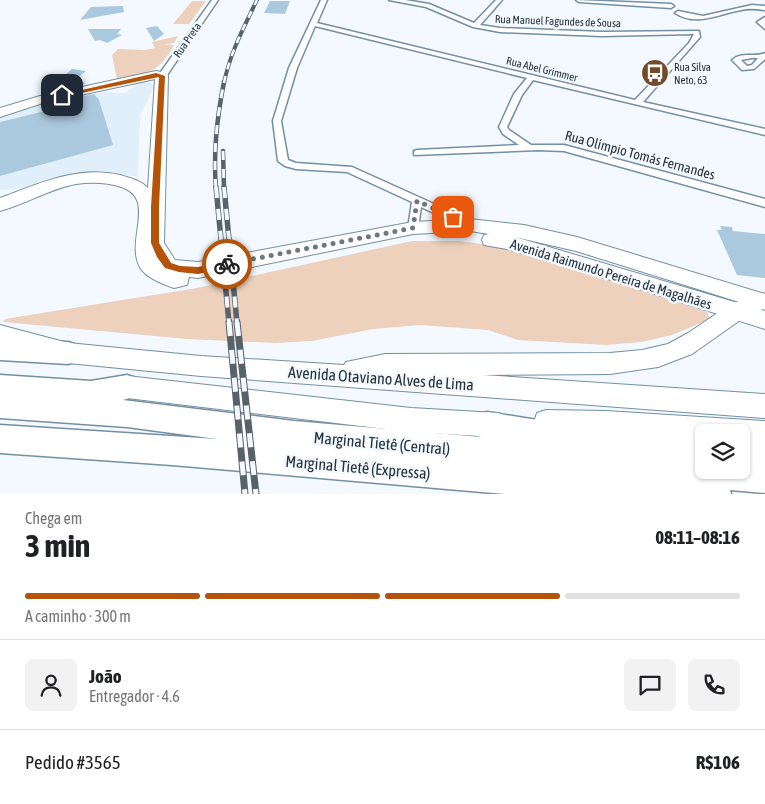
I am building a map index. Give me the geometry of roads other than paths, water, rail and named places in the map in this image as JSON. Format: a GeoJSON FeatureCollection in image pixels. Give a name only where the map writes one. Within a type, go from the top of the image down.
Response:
{"type":"FeatureCollection","features":[{"type":"Feature","properties":{"kind":"highway","name":"Avenida Otaviano Alves de Lima"},"geometry":{"type":"LineString","coordinates":[[0,334],[68,353]]}},
{"type":"Feature","properties":{"kind":"highway"},"geometry":{"type":"LineString","coordinates":[[0,349],[68,353]]}},
{"type":"Feature","properties":{"kind":"highway"},"geometry":{"type":"LineString","coordinates":[[0,375],[127,386]]}},
{"type":"Feature","properties":{"kind":"highway"},"geometry":{"type":"LineString","coordinates":[[0,387],[91,394],[127,386]]}},
{"type":"Feature","properties":{"kind":"highway","name":"Marginal Tietê (Central)"},"geometry":{"type":"LineString","coordinates":[[0,405],[126,414],[304,436],[765,478]]}},
{"type":"Feature","properties":{"kind":"highway"},"geometry":{"type":"LineString","coordinates":[[487,426],[531,433],[695,448]]}},
{"type":"Feature","properties":{"kind":"highway","name":"Marginal Tietê (Expressa)"},"geometry":{"type":"LineString","coordinates":[[0,439],[172,450],[611,488],[716,494]]}},
{"type":"Feature","properties":{"kind":"highway"},"geometry":{"type":"LineString","coordinates":[[750,453],[765,454]]}},
{"type":"Feature","properties":{"kind":"main road"},"geometry":{"type":"LineString","coordinates":[[0,113],[40,100],[162,73],[151,188],[132,185],[118,180],[84,178],[62,182],[0,205]]}},
{"type":"Feature","properties":{"kind":"main road","name":"Avenida Raimundo Pereira de Magalhães"},"geometry":{"type":"LineString","coordinates":[[151,188],[155,243],[160,255],[168,265],[179,269],[198,270],[413,228],[470,225],[524,232],[577,244],[764,308]]}},
{"type":"Feature","properties":{"kind":"main road","name":"Avenida Raimundo Pereira de Magalhães"},"geometry":{"type":"LineString","coordinates":[[151,188],[143,242],[146,260],[149,266],[157,272],[174,280],[192,279],[261,267],[349,246],[422,235],[440,235],[507,242],[736,312]]}},
{"type":"Feature","properties":{"kind":"main road"},"geometry":{"type":"LineString","coordinates":[[334,374],[385,364],[598,364],[646,359],[674,352],[699,339],[736,312],[752,303],[764,308]]}},
{"type":"Feature","properties":{"kind":"main road","name":"Avenida Otaviano Alves de Lima"},"geometry":{"type":"LineString","coordinates":[[68,353],[201,366],[765,406]]}},
{"type":"Feature","properties":{"kind":"main road","name":"Marginal Tietê (Central)"},"geometry":{"type":"LineString","coordinates":[[127,386],[411,420],[487,426],[541,422],[606,423],[765,434]]}},
{"type":"Feature","properties":{"kind":"street","name":"Rua Preta"},"geometry":{"type":"LineString","coordinates":[[162,73],[215,0]]}},
{"type":"Feature","properties":{"kind":"street"},"geometry":{"type":"LineString","coordinates":[[324,0],[293,68],[277,121],[283,162],[291,166],[332,166],[349,169],[470,225]]}},
{"type":"Feature","properties":{"kind":"street","name":"Rua Manuel Fagundes de Sousa"},"geometry":{"type":"LineString","coordinates":[[392,0],[427,5],[475,26],[500,30],[592,34],[697,32]]}},
{"type":"Feature","properties":{"kind":"street"},"geometry":{"type":"LineString","coordinates":[[475,26],[499,0]]}},
{"type":"Feature","properties":{"kind":"street"},"geometry":{"type":"LineString","coordinates":[[579,0],[671,6]]}},
{"type":"Feature","properties":{"kind":"street"},"geometry":{"type":"LineString","coordinates":[[637,103],[698,36],[691,25],[665,0]]}},
{"type":"Feature","properties":{"kind":"street"},"geometry":{"type":"LineString","coordinates":[[678,13],[700,18],[714,16],[733,6],[750,5],[765,8]]}},
{"type":"Feature","properties":{"kind":"street"},"geometry":{"type":"LineString","coordinates":[[691,25],[700,18]]}},
{"type":"Feature","properties":{"kind":"street"},"geometry":{"type":"LineString","coordinates":[[765,19],[760,22],[765,27]]}},
{"type":"Feature","properties":{"kind":"street","name":"Rua Abel Grimmer"},"geometry":{"type":"LineString","coordinates":[[314,24],[530,78],[765,132]]}},
{"type":"Feature","properties":{"kind":"street"},"geometry":{"type":"LineString","coordinates":[[749,56],[764,56],[757,66],[745,68],[738,63],[737,59],[749,56]]}},
{"type":"Feature","properties":{"kind":"street"},"geometry":{"type":"LineString","coordinates":[[528,147],[506,132],[502,127],[518,94],[530,78]]}},
{"type":"Feature","properties":{"kind":"street","name":"Rua Olímpio Tomás Fernandes"},"geometry":{"type":"LineString","coordinates":[[417,153],[528,147],[564,148],[765,203]]}},
{"type":"Feature","properties":{"kind":"street"},"geometry":{"type":"LineString","coordinates":[[413,228],[417,201]]}},
{"type":"Feature","properties":{"kind":"railway"},"geometry":{"type":"LineString","coordinates":[[224,83],[242,30],[257,0]]}},
{"type":"Feature","properties":{"kind":"railway"},"geometry":{"type":"LineString","coordinates":[[216,188],[216,135],[224,82]]}},
{"type":"Feature","properties":{"kind":"railway"},"geometry":{"type":"LineString","coordinates":[[223,151],[224,188]]}},
{"type":"Feature","properties":{"kind":"railway"},"geometry":{"type":"LineString","coordinates":[[216,187],[229,323]]}},
{"type":"Feature","properties":{"kind":"railway"},"geometry":{"type":"LineString","coordinates":[[224,187],[237,323]]}},
{"type":"Feature","properties":{"kind":"railway"},"geometry":{"type":"LineString","coordinates":[[229,322],[245,494]]}},
{"type":"Feature","properties":{"kind":"railway"},"geometry":{"type":"LineString","coordinates":[[237,322],[256,494]]}},
{"type":"Feature","properties":{"kind":"place","name":"Rua Silva Neto, 63"},"geometry":{"type":"Point","coordinates":[655,73]}}]}
